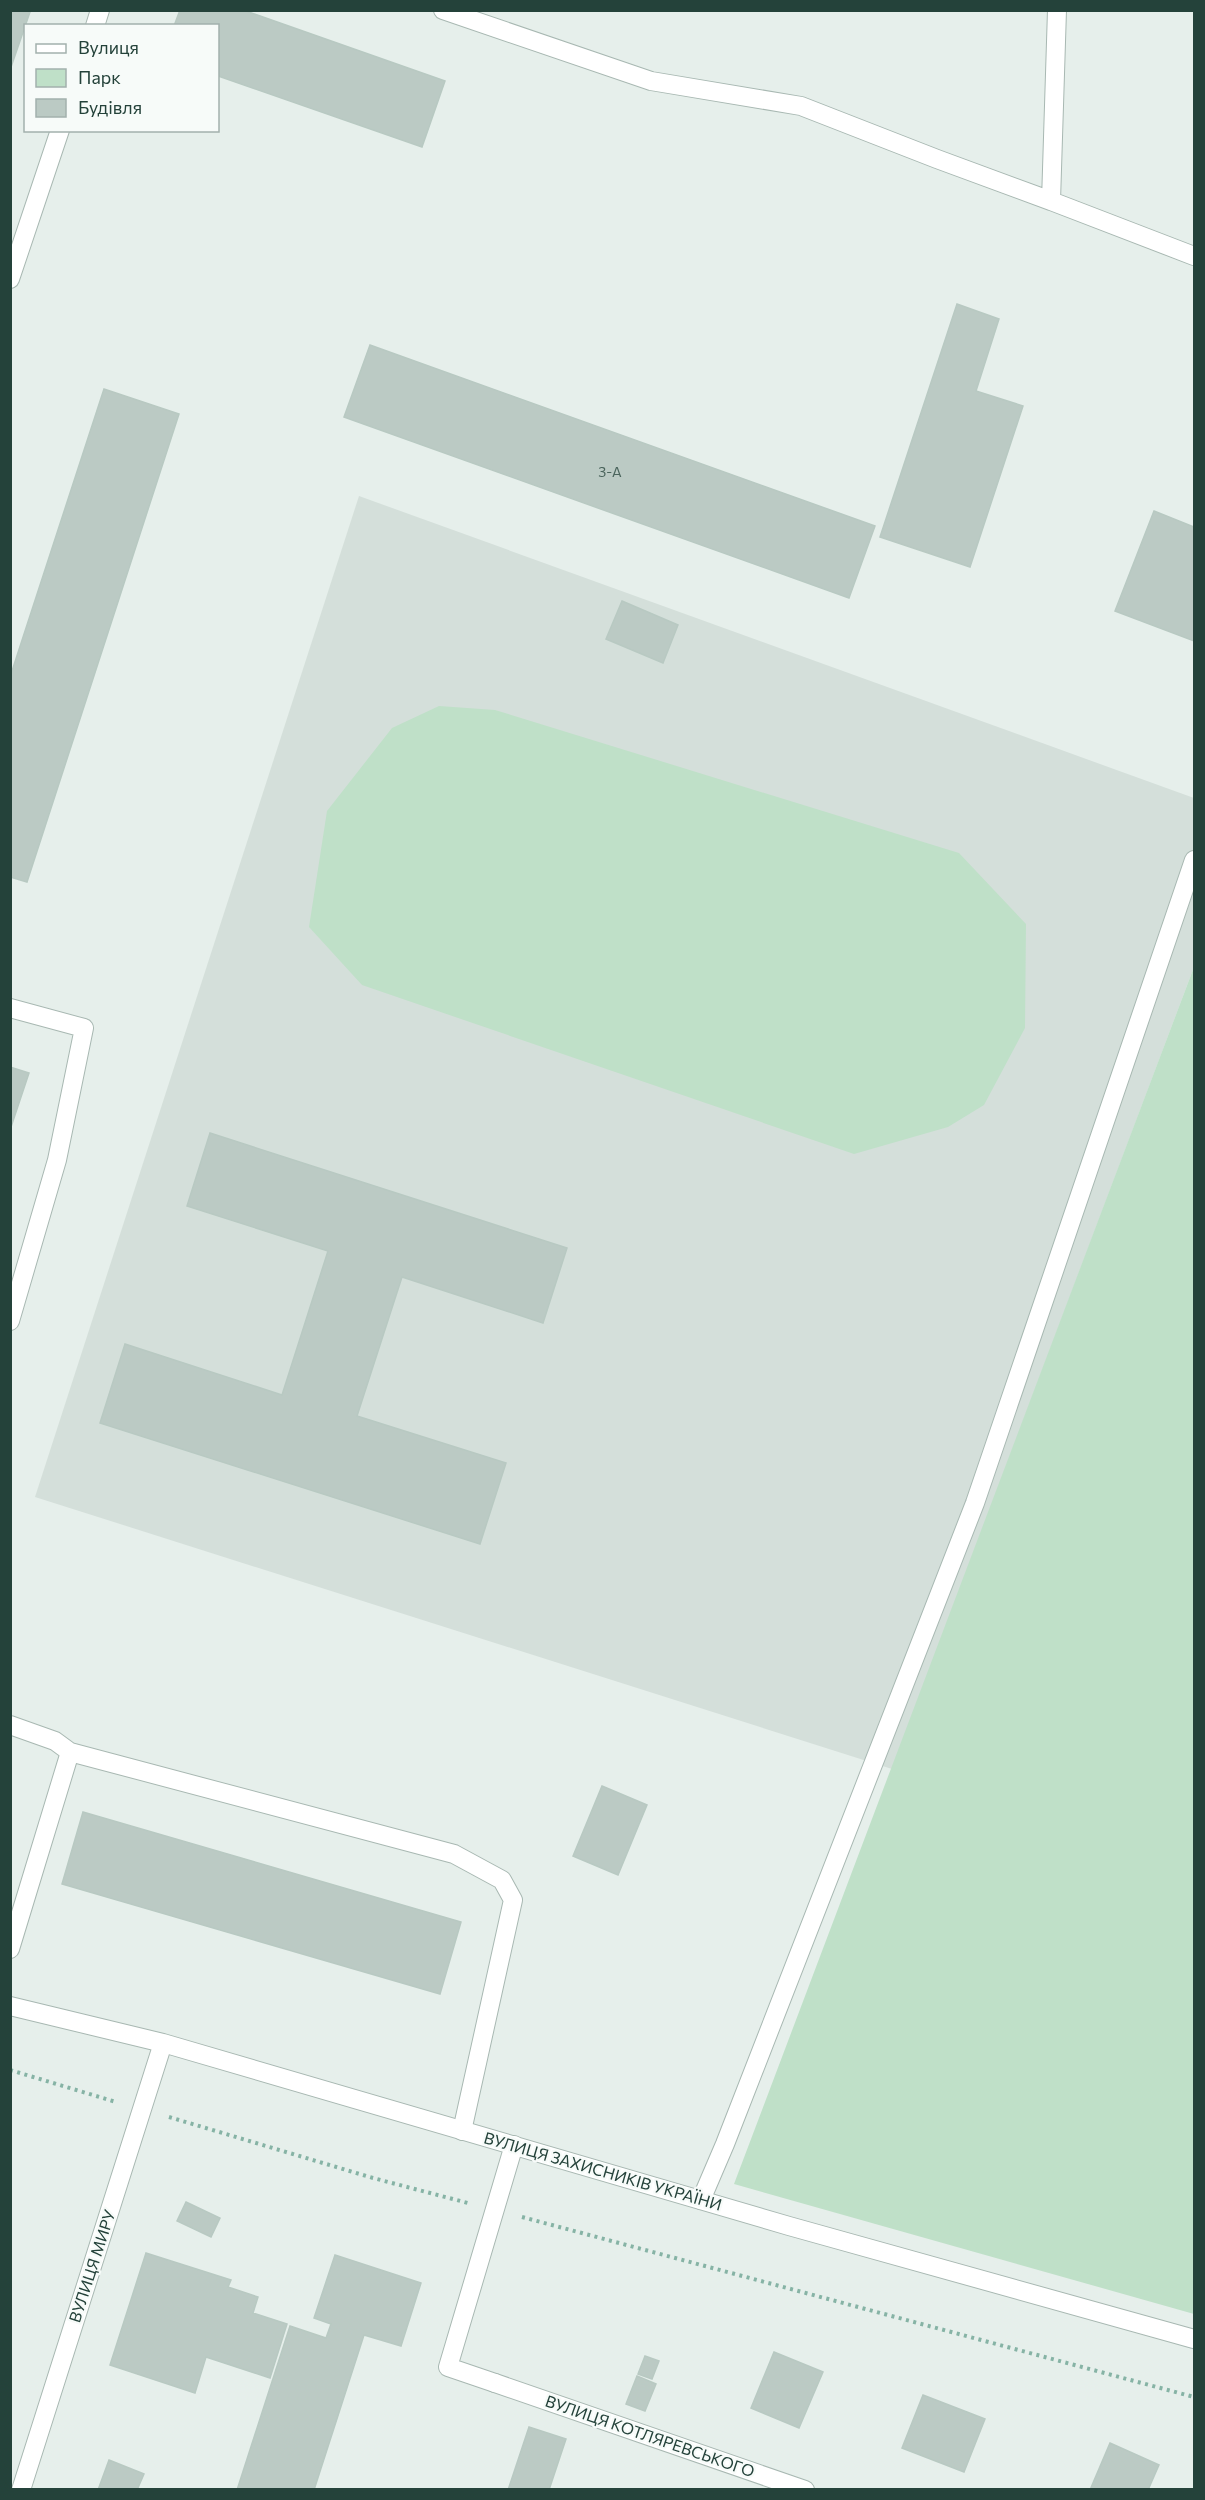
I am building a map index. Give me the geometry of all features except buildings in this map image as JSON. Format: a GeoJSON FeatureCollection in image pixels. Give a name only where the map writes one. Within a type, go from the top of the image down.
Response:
{"type":"FeatureCollection","features":[{"type":"Feature","properties":{"kind":"street"},"geometry":{"type":"LineString","coordinates":[[443,10],[651,81],[801,106],[1194,256]]}},
{"type":"Feature","properties":{"kind":"street"},"geometry":{"type":"LineString","coordinates":[[1051,201],[1057,10]]}},
{"type":"Feature","properties":{"kind":"street"},"geometry":{"type":"LineString","coordinates":[[10,279],[59,132]]}},
{"type":"Feature","properties":{"kind":"street"},"geometry":{"type":"LineString","coordinates":[[701,2200],[725,2144],[975,1503],[1194,860]]}},
{"type":"Feature","properties":{"kind":"street"},"geometry":{"type":"LineString","coordinates":[[10,1008],[84,1028],[57,1160],[10,1321]]}},
{"type":"Feature","properties":{"kind":"street"},"geometry":{"type":"LineString","coordinates":[[10,1725],[55,1741],[70,1752],[454,1854],[502,1880],[513,1900],[462,2131]]}},
{"type":"Feature","properties":{"kind":"street"},"geometry":{"type":"LineString","coordinates":[[10,1949],[70,1752]]}},
{"type":"Feature","properties":{"kind":"street","name":"ВУЛИЦЯ ЗАХИСНИКІВ УКРАЇНИ"},"geometry":{"type":"LineString","coordinates":[[10,2006],[163,2043],[701,2200],[1194,2339]]}},
{"type":"Feature","properties":{"kind":"street","name":"ВУЛИЦЯ МИРУ"},"geometry":{"type":"LineString","coordinates":[[21,2490],[163,2043]]}},
{"type":"Feature","properties":{"kind":"street"},"geometry":{"type":"LineString","coordinates":[[495,2210],[514,2145]]}},
{"type":"Feature","properties":{"kind":"street","name":"ВУЛИЦЯ КОТЛЯРЕВСЬКОГО"},"geometry":{"type":"LineString","coordinates":[[495,2210],[448,2367],[805,2490]]}},
{"type":"Feature","properties":{"kind":"path"},"geometry":{"type":"LineString","coordinates":[[10,2070],[373,2178],[1194,2397]]}},
{"type":"Feature","properties":{"kind":"shaded area"},"geometry":{"type":"Polygon","coordinates":[[[359,496],[1194,798],[1194,967],[892,1769],[35,1497],[359,496]]]}},
{"type":"Feature","properties":{"kind":"green space"},"geometry":{"type":"Polygon","coordinates":[[[439,706],[495,710],[959,853],[1026,924],[1025,1028],[984,1105],[948,1127],[854,1154],[362,985],[309,927],[327,811],[392,728],[439,706]]]}},
{"type":"Feature","properties":{"kind":"green space"},"geometry":{"type":"Polygon","coordinates":[[[1194,967],[1194,2314],[734,2184],[1194,967]]]}}]}
